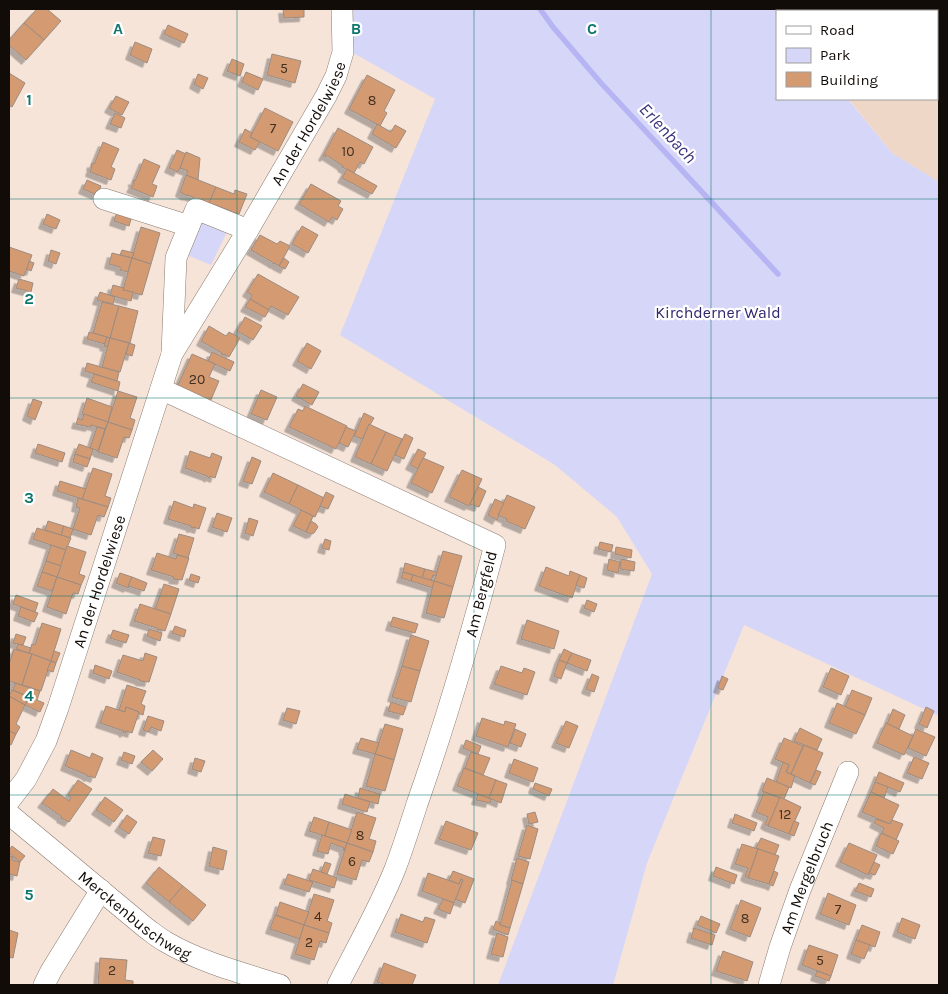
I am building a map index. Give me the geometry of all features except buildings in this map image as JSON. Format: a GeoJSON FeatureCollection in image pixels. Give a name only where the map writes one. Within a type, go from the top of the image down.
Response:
{"type":"FeatureCollection","features":[{"type":"Feature","properties":{"kind":"street","name":"An der Hordelwiese"},"geometry":{"type":"LineString","coordinates":[[9,801],[26,779],[46,741],[172,354],[248,230],[336,76],[343,52],[342,9]]}},
{"type":"Feature","properties":{"kind":"street"},"geometry":{"type":"LineString","coordinates":[[104,199],[189,226]]}},
{"type":"Feature","properties":{"kind":"street","name":"An der Hordelwiese"},"geometry":{"type":"LineString","coordinates":[[172,354],[176,258],[196,209],[248,230]]}},
{"type":"Feature","properties":{"kind":"street","name":"Am Bergfeld"},"geometry":{"type":"LineString","coordinates":[[161,390],[495,545],[474,628],[451,703],[394,870],[338,985]]}},
{"type":"Feature","properties":{"kind":"street","name":"Am Mergelbruch"},"geometry":{"type":"LineString","coordinates":[[769,985],[800,890],[848,772]]}},
{"type":"Feature","properties":{"kind":"street","name":"Merckenbuschweg"},"geometry":{"type":"LineString","coordinates":[[9,814],[146,928],[166,942],[227,968],[280,985]]}},
{"type":"Feature","properties":{"kind":"street"},"geometry":{"type":"LineString","coordinates":[[44,985],[51,970],[102,890]]}},
{"type":"Feature","properties":{"kind":"shaded area"},"geometry":{"type":"Polygon","coordinates":[[[939,9],[939,182],[892,153],[850,100],[938,100],[938,10],[804,10],[939,9]]]}},
{"type":"Feature","properties":{"kind":"green space","name":"Kirchderner Wald"},"geometry":{"type":"Polygon","coordinates":[[[346,9],[804,9],[776,10],[776,100],[849,100],[892,153],[939,182],[939,716],[744,625],[647,863],[613,985],[498,985],[652,574],[617,517],[555,465],[340,335],[435,99],[348,50],[346,9]]]}},
{"type":"Feature","properties":{"kind":"green space"},"geometry":{"type":"Polygon","coordinates":[[[200,222],[225,229],[226,234],[211,265],[187,255],[200,222]]]}},
{"type":"Feature","properties":{"kind":"waterway","name":"Erlenbach"},"geometry":{"type":"LineString","coordinates":[[540,9],[601,83],[778,274]]}}]}
